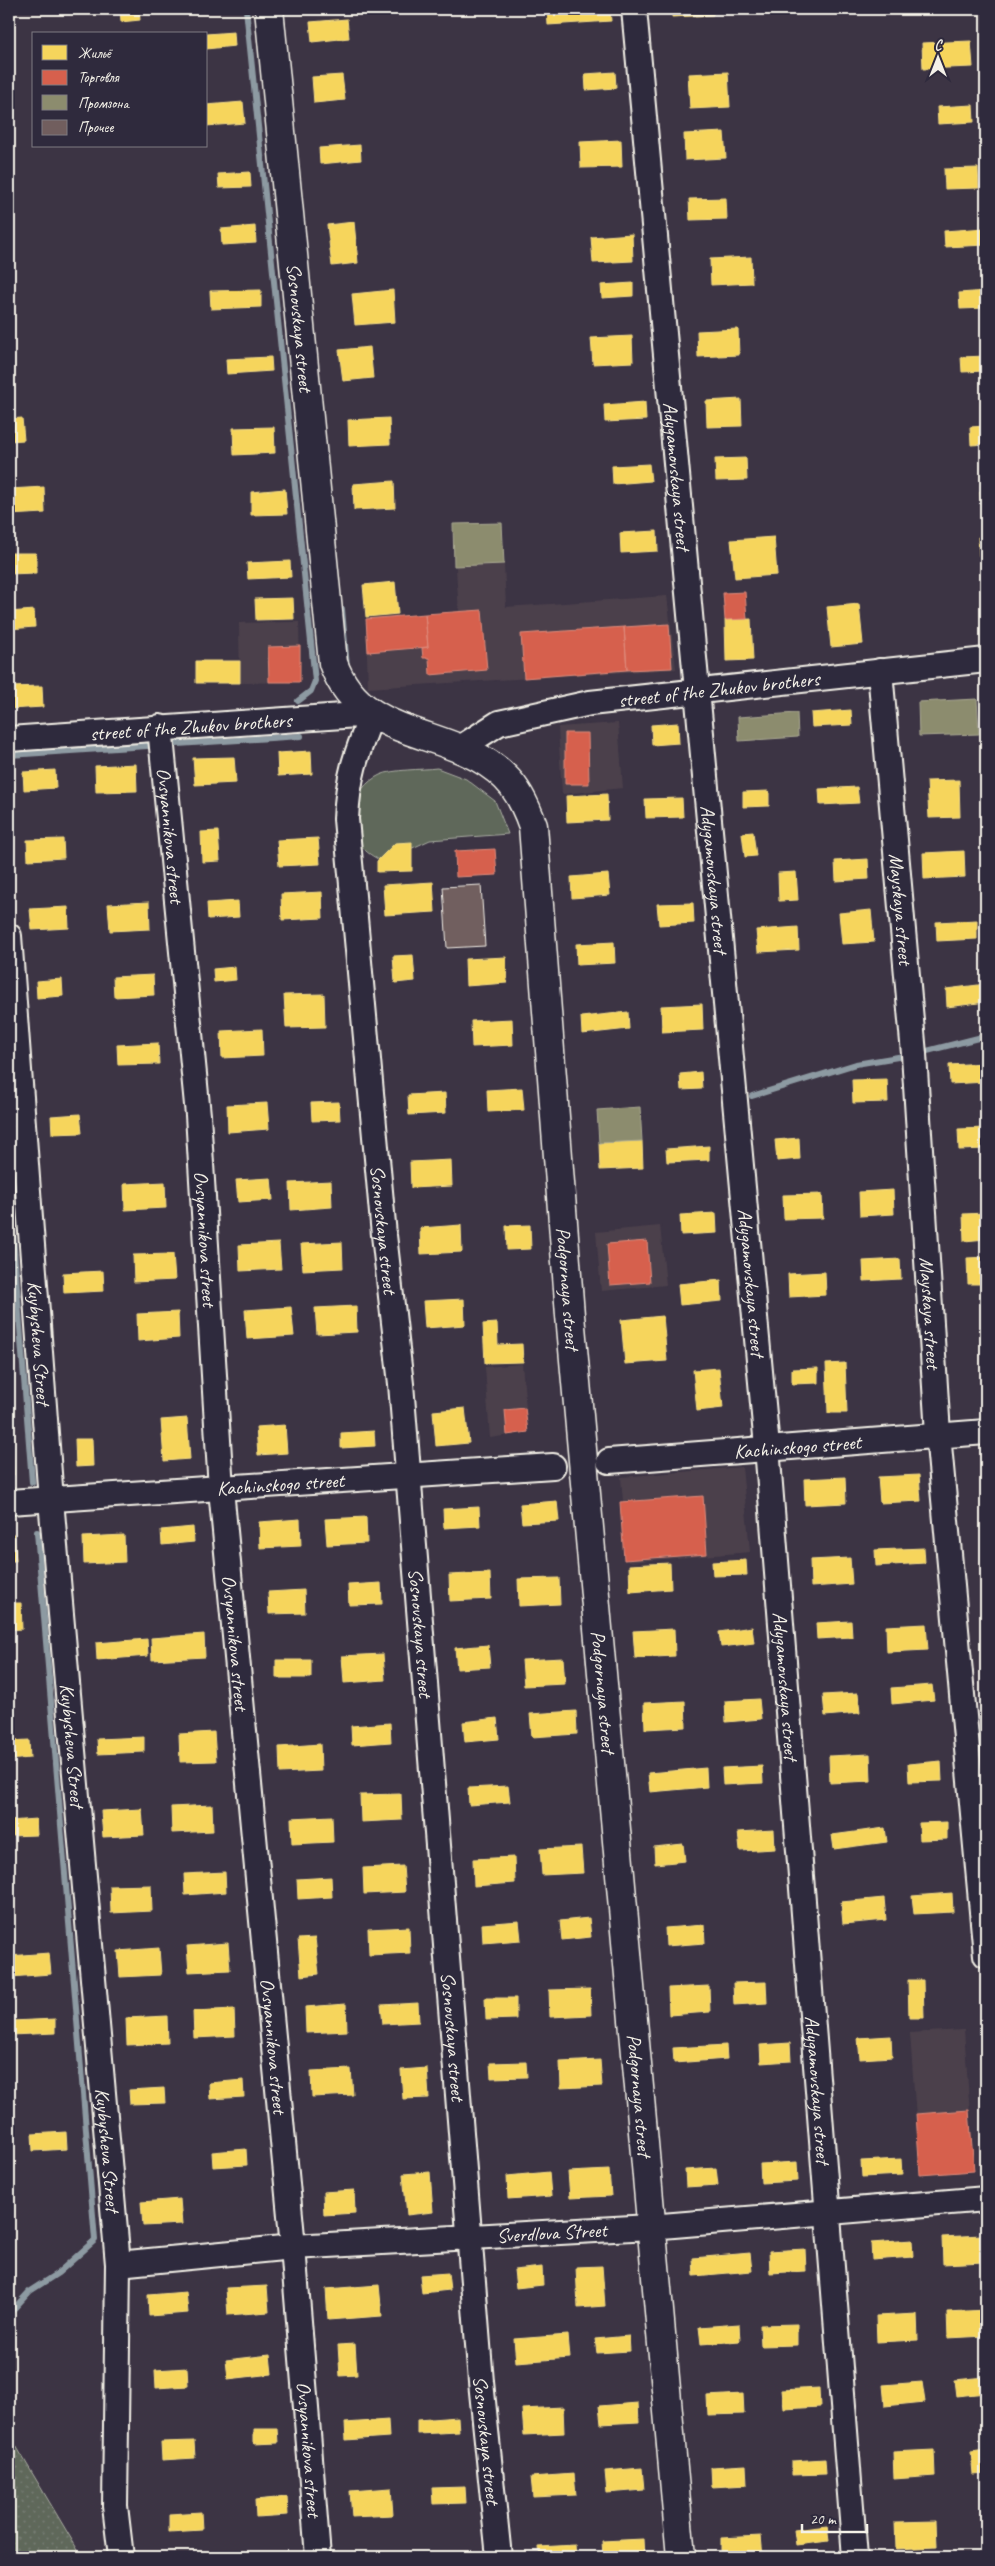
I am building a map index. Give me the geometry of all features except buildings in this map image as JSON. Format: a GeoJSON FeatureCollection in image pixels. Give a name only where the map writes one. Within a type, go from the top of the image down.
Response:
{"type":"FeatureCollection","features":[{"type":"Feature","properties":{"kind":"street","name":"Sosnovskaya street"},"geometry":{"type":"LineString","coordinates":[[269,9],[330,646],[339,680],[346,690],[372,714],[398,728],[460,748]]}},
{"type":"Feature","properties":{"kind":"street","name":"Adygamovskaya street"},"geometry":{"type":"LineString","coordinates":[[634,9],[767,1447],[854,2557]]}},
{"type":"Feature","properties":{"kind":"street","name":"street of the Zhukov brothers"},"geometry":{"type":"LineString","coordinates":[[460,748],[499,723],[590,703],[986,660]]}},
{"type":"Feature","properties":{"kind":"street","name":"Mayskaya street"},"geometry":{"type":"LineString","coordinates":[[880,671],[914,1054],[938,1434],[986,1955]]}},
{"type":"Feature","properties":{"kind":"street","name":"Sosnovskaya street"},"geometry":{"type":"LineString","coordinates":[[372,714],[353,762],[347,785],[346,819],[384,1235],[401,1384],[482,2382],[499,2557]]}},
{"type":"Feature","properties":{"kind":"street","name":"street of the Zhukov brothers"},"geometry":{"type":"LineString","coordinates":[[9,739],[372,714]]}},
{"type":"Feature","properties":{"kind":"street","name":"Ovsyannikova street"},"geometry":{"type":"LineString","coordinates":[[160,728],[198,1115],[221,1490],[293,2248],[318,2557]]}},
{"type":"Feature","properties":{"kind":"street","name":"Podgornaya street"},"geometry":{"type":"LineString","coordinates":[[460,748],[485,761],[506,778],[522,801],[533,826],[570,1325],[681,2557]]}},
{"type":"Feature","properties":{"kind":"street","name":"Kuybysheva Street"},"geometry":{"type":"LineString","coordinates":[[9,936],[51,1500],[118,2264],[115,2506],[121,2557]]}},
{"type":"Feature","properties":{"kind":"street","name":"Kachinskogo street"},"geometry":{"type":"LineString","coordinates":[[609,1461],[767,1447],[986,1432]]}},
{"type":"Feature","properties":{"kind":"street","name":"Kachinskogo street"},"geometry":{"type":"LineString","coordinates":[[9,1502],[221,1490],[407,1475],[553,1466]]}},
{"type":"Feature","properties":{"kind":"street","name":"Sverdlova Street"},"geometry":{"type":"LineString","coordinates":[[118,2264],[293,2248],[650,2227],[986,2199]]}},
{"type":"Feature","properties":{"kind":"shaded area"},"geometry":{"type":"Polygon","coordinates":[[[502,523],[506,607],[667,596],[676,669],[368,688],[366,619],[459,612],[453,524],[502,523]]]}},
{"type":"Feature","properties":{"kind":"shaded area"},"geometry":{"type":"Polygon","coordinates":[[[299,622],[300,682],[240,683],[239,623],[299,622]]]}},
{"type":"Feature","properties":{"kind":"shaded area"},"geometry":{"type":"Polygon","coordinates":[[[618,723],[623,788],[562,794],[558,727],[618,723]]]}},
{"type":"Feature","properties":{"kind":"shaded area"},"geometry":{"type":"Polygon","coordinates":[[[660,1226],[666,1285],[601,1291],[596,1232],[660,1226]]]}},
{"type":"Feature","properties":{"kind":"shaded area"},"geometry":{"type":"Polygon","coordinates":[[[522,1364],[528,1432],[490,1438],[485,1367],[522,1364]]]}},
{"type":"Feature","properties":{"kind":"shaded area"},"geometry":{"type":"Polygon","coordinates":[[[742,1467],[750,1552],[628,1562],[621,1477],[742,1467]]]}},
{"type":"Feature","properties":{"kind":"shaded area"},"geometry":{"type":"Polygon","coordinates":[[[964,2030],[974,2171],[920,2175],[910,2033],[964,2030]]]}},
{"type":"Feature","properties":{"kind":"green space"},"geometry":{"type":"Polygon","coordinates":[[[437,768],[466,779],[495,801],[508,834],[430,840],[382,862],[368,853],[357,839],[353,829],[352,818],[353,808],[363,789],[370,781],[386,773],[437,768]]]}},
{"type":"Feature","properties":{"kind":"green space"},"geometry":{"type":"Polygon","coordinates":[[[9,2434],[82,2557],[9,2557],[9,2434]]]}},
{"type":"Feature","properties":{"kind":"waterway"},"geometry":{"type":"LineString","coordinates":[[246,9],[315,681],[311,691],[298,701]]}},
{"type":"Feature","properties":{"kind":"waterway"},"geometry":{"type":"LineString","coordinates":[[342,609],[347,667]]}},
{"type":"Feature","properties":{"kind":"waterway"},"geometry":{"type":"LineString","coordinates":[[9,755],[301,736]]}},
{"type":"Feature","properties":{"kind":"waterway"},"geometry":{"type":"LineString","coordinates":[[919,1053],[986,1036]]}},
{"type":"Feature","properties":{"kind":"waterway"},"geometry":{"type":"LineString","coordinates":[[752,1096],[856,1064],[910,1055]]}},
{"type":"Feature","properties":{"kind":"waterway"},"geometry":{"type":"LineString","coordinates":[[9,1185],[32,1482]]}},
{"type":"Feature","properties":{"kind":"waterway"},"geometry":{"type":"LineString","coordinates":[[9,2314],[30,2291],[58,2273],[95,2240],[37,1532]]}}]}
